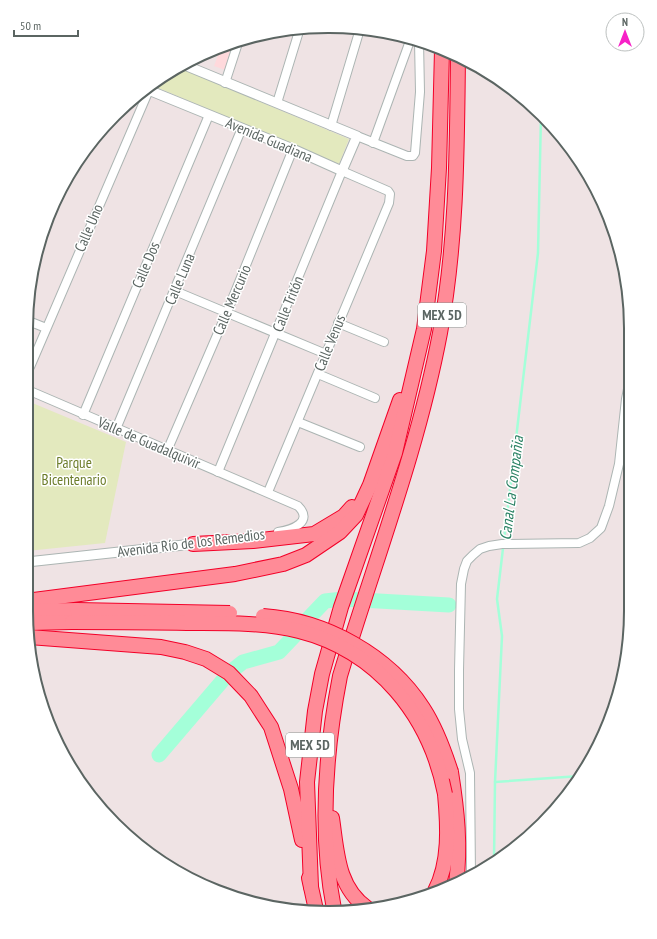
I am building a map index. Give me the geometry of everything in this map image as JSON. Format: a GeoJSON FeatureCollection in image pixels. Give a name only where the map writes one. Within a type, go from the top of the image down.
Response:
{"type":"FeatureCollection","features":[{"type":"Feature","properties":{"kind":"highway","name":"MEX 5D"},"geometry":{"type":"LineString","coordinates":[[315,905],[311,887],[307,782],[310,740],[322,674],[340,607],[395,453],[424,329],[434,243],[439,168],[442,55]]}},
{"type":"Feature","properties":{"kind":"highway","name":"MEX 5D"},"geometry":{"type":"LineString","coordinates":[[333,906],[329,882],[324,819],[326,777],[333,712],[340,676],[418,427],[440,331],[452,237],[456,168],[458,62]]}},
{"type":"Feature","properties":{"kind":"highway"},"geometry":{"type":"LineString","coordinates":[[33,600],[235,574],[283,564],[306,555],[340,532],[356,515],[370,485],[424,329]]}},
{"type":"Feature","properties":{"kind":"highway"},"geometry":{"type":"LineString","coordinates":[[193,544],[253,541],[314,534],[344,516],[370,485]]}},
{"type":"Feature","properties":{"kind":"highway"},"geometry":{"type":"LineString","coordinates":[[33,612],[74,616],[264,625],[299,631],[332,644],[360,660],[391,685],[406,702],[419,722],[432,747],[441,772],[445,794],[446,846],[442,872],[436,886]]}},
{"type":"Feature","properties":{"kind":"highway"},"geometry":{"type":"LineString","coordinates":[[34,622],[74,616],[229,613],[267,616],[296,621],[328,630],[360,647],[388,668],[411,692],[434,728],[451,772],[458,825],[457,877]]}},
{"type":"Feature","properties":{"kind":"highway"},"geometry":{"type":"LineString","coordinates":[[35,637],[161,647],[185,652],[206,659],[229,673],[251,696],[271,727],[291,789],[311,887]]}},
{"type":"Feature","properties":{"kind":"highway"},"geometry":{"type":"LineString","coordinates":[[326,777],[340,868],[350,891],[362,903]]}},
{"type":"Feature","properties":{"kind":"street"},"geometry":{"type":"LineString","coordinates":[[277,103],[298,35]]}},
{"type":"Feature","properties":{"kind":"street"},"geometry":{"type":"LineString","coordinates":[[330,126],[358,35]]}},
{"type":"Feature","properties":{"kind":"street"},"geometry":{"type":"LineString","coordinates":[[373,143],[409,44]]}},
{"type":"Feature","properties":{"kind":"street"},"geometry":{"type":"LineString","coordinates":[[226,83],[237,48]]}},
{"type":"Feature","properties":{"kind":"street"},"geometry":{"type":"LineString","coordinates":[[190,68],[330,126],[408,156],[413,156],[416,150],[420,92],[419,48]]}},
{"type":"Feature","properties":{"kind":"street","name":"Avenida Guadiana"},"geometry":{"type":"LineString","coordinates":[[152,92],[293,149],[384,189],[390,194]]}},
{"type":"Feature","properties":{"kind":"street","name":"Calle Uno"},"geometry":{"type":"LineString","coordinates":[[33,360],[143,98]]}},
{"type":"Feature","properties":{"kind":"street","name":"Calle Dos"},"geometry":{"type":"LineString","coordinates":[[83,415],[209,115]]}},
{"type":"Feature","properties":{"kind":"street","name":"Calle Luna"},"geometry":{"type":"LineString","coordinates":[[116,429],[242,128]]}},
{"type":"Feature","properties":{"kind":"street","name":"Calle Tritón"},"geometry":{"type":"LineString","coordinates":[[218,472],[357,136]]}},
{"type":"Feature","properties":{"kind":"street","name":"Calle Mercurio"},"geometry":{"type":"LineString","coordinates":[[167,451],[227,312],[293,149]]}},
{"type":"Feature","properties":{"kind":"street","name":"Calle Venus"},"geometry":{"type":"LineString","coordinates":[[268,492],[389,203],[390,194]]}},
{"type":"Feature","properties":{"kind":"street"},"geometry":{"type":"LineString","coordinates":[[175,291],[326,354]]}},
{"type":"Feature","properties":{"kind":"street"},"geometry":{"type":"LineString","coordinates":[[33,323],[46,328]]}},
{"type":"Feature","properties":{"kind":"street"},"geometry":{"type":"LineString","coordinates":[[338,323],[384,342]]}},
{"type":"Feature","properties":{"kind":"street"},"geometry":{"type":"LineString","coordinates":[[318,374],[375,398]]}},
{"type":"Feature","properties":{"kind":"street","name":"Valle de Guadalquivir"},"geometry":{"type":"LineString","coordinates":[[33,392],[167,451],[268,492]]}},
{"type":"Feature","properties":{"kind":"street"},"geometry":{"type":"LineString","coordinates":[[471,869],[470,773],[462,739],[459,709],[461,584],[464,569],[467,561],[480,549],[502,544],[579,543],[590,538],[600,528],[615,487],[624,421]]}},
{"type":"Feature","properties":{"kind":"street"},"geometry":{"type":"LineString","coordinates":[[298,422],[360,447]]}},
{"type":"Feature","properties":{"kind":"street","name":"Avenida Río de los Remedios"},"geometry":{"type":"LineString","coordinates":[[33,561],[193,544],[287,530],[302,523],[304,518],[303,510],[298,506],[268,492]]}},
{"type":"Feature","properties":{"kind":"shaded area"},"geometry":{"type":"Polygon","coordinates":[[[233,49],[225,70],[214,66],[218,54],[233,49]]]}},
{"type":"Feature","properties":{"kind":"green space"},"geometry":{"type":"Polygon","coordinates":[[[185,70],[349,139],[339,164],[158,88],[185,70]]]}},
{"type":"Feature","properties":{"kind":"green space","name":"Parque Bicentenario"},"geometry":{"type":"Polygon","coordinates":[[[33,403],[126,442],[105,543],[33,550],[33,403]]]}},
{"type":"Feature","properties":{"kind":"waterway","name":"Canal La Compañia"},"geometry":{"type":"LineString","coordinates":[[494,855],[495,782],[502,636],[497,599],[538,253],[541,124]]}},
{"type":"Feature","properties":{"kind":"waterway"},"geometry":{"type":"LineString","coordinates":[[159,755],[229,673],[243,662],[279,652],[325,601],[343,599],[449,605]]}},
{"type":"Feature","properties":{"kind":"waterway"},"geometry":{"type":"LineString","coordinates":[[495,782],[573,777]]}}]}
